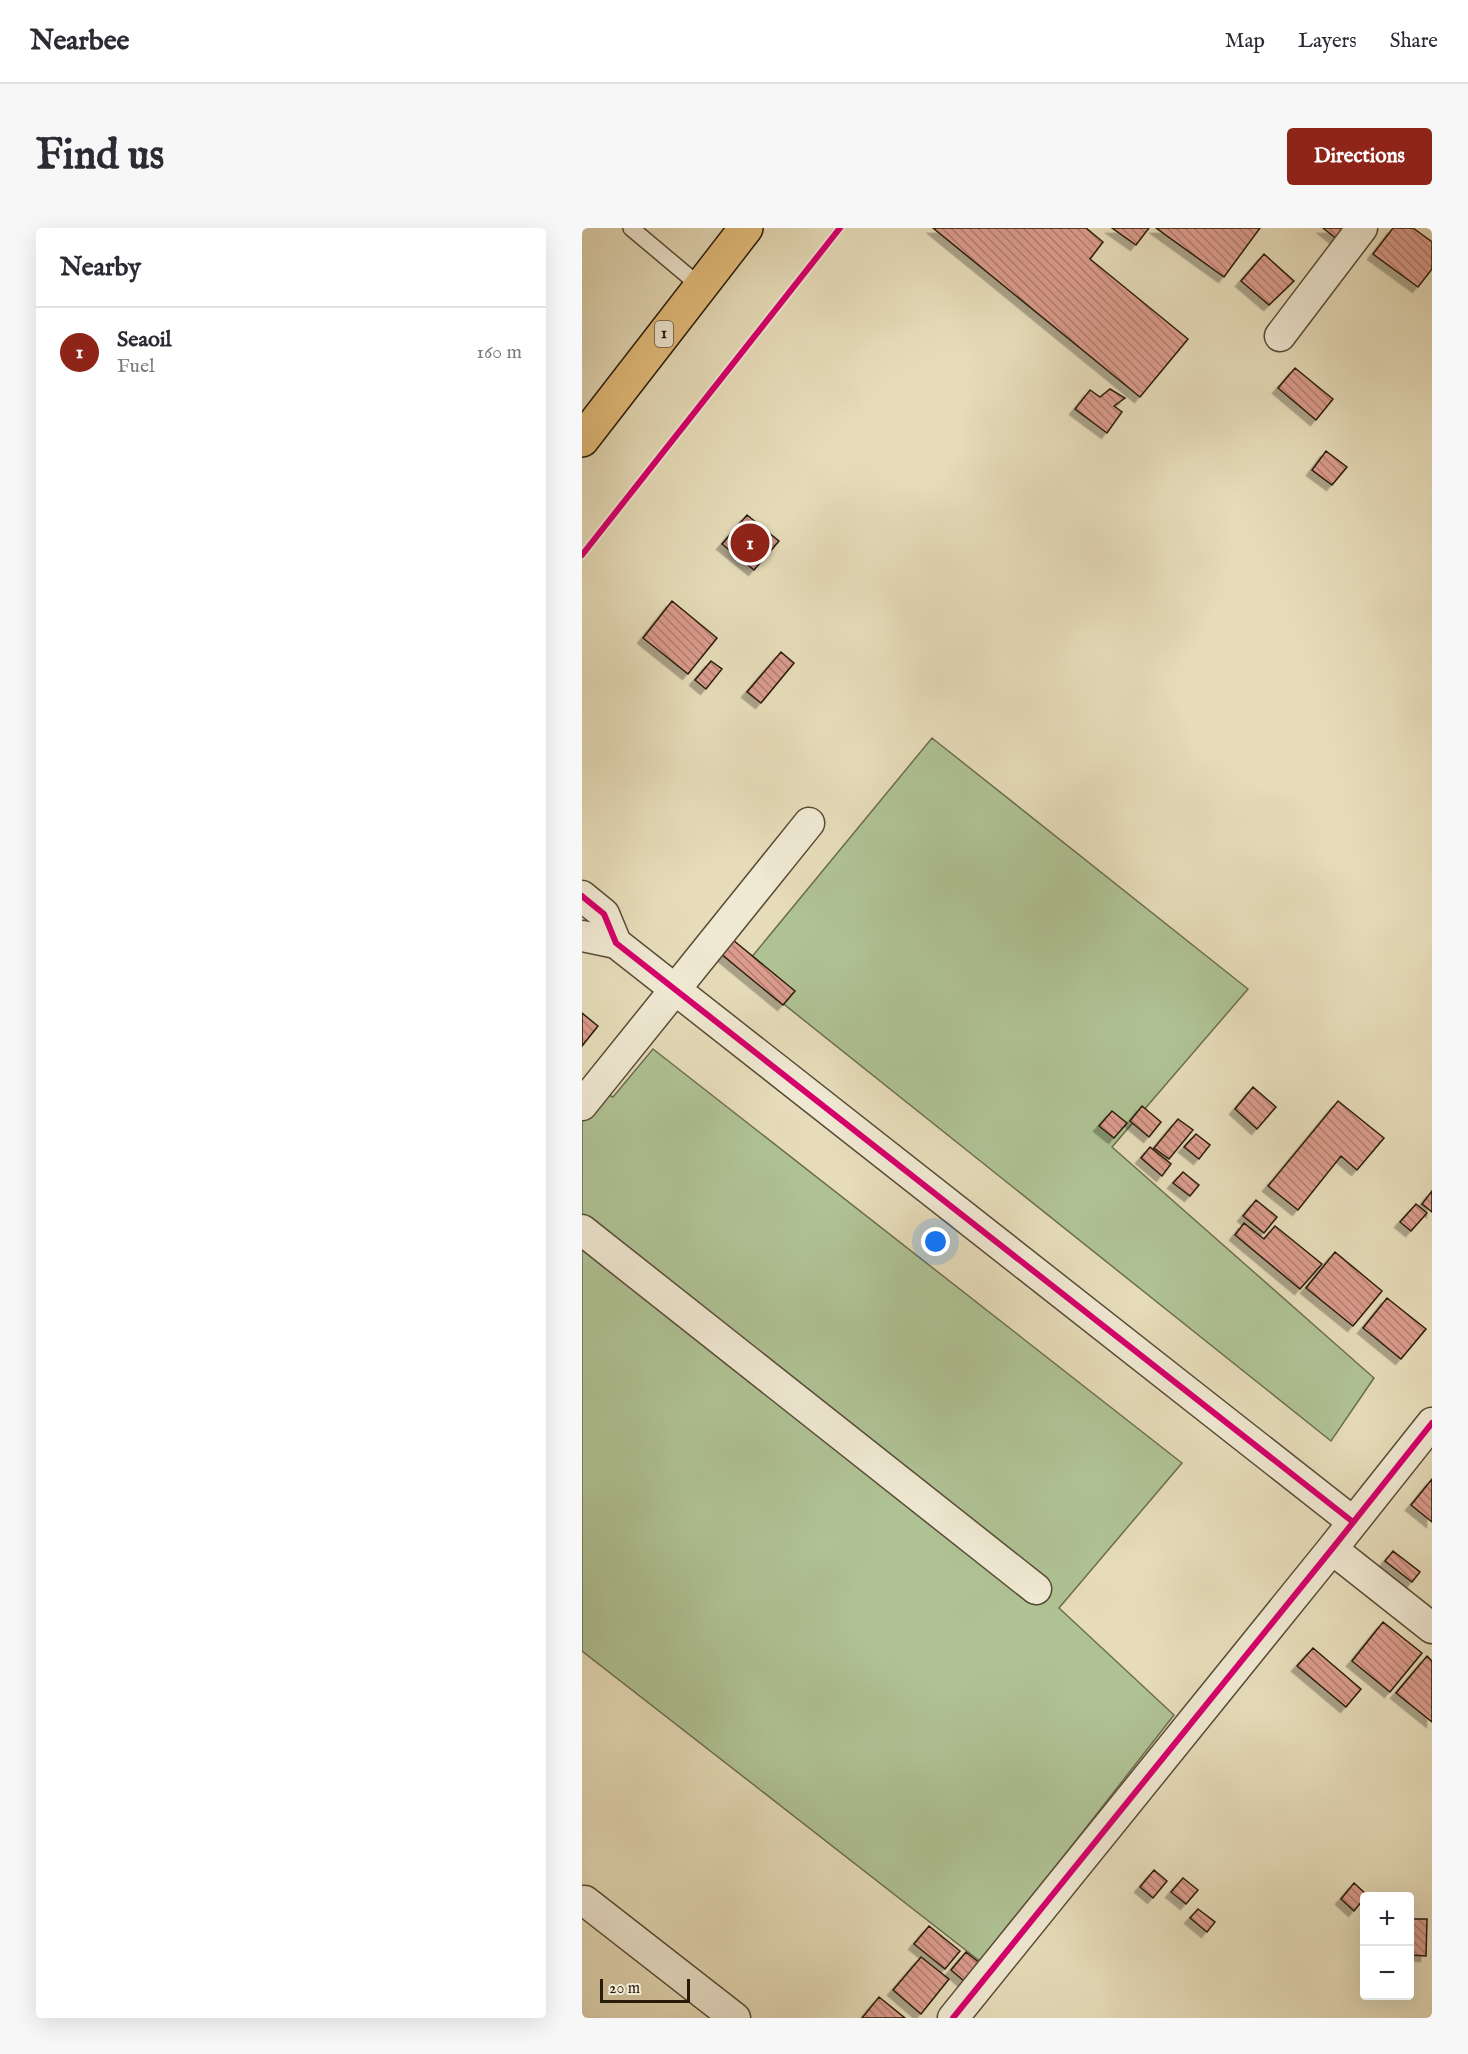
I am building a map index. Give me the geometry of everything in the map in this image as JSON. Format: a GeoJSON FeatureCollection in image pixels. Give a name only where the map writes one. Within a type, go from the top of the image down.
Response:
{"type":"FeatureCollection","features":[{"type":"Feature","properties":{"kind":"highway","name":"1"},"geometry":{"type":"LineString","coordinates":[[582,440],[746,228]]}},
{"type":"Feature","properties":{"kind":"street"},"geometry":{"type":"LineString","coordinates":[[1280,336],[1362,228]]}},
{"type":"Feature","properties":{"kind":"street"},"geometry":{"type":"LineString","coordinates":[[582,1105],[809,823]]}},
{"type":"Feature","properties":{"kind":"street"},"geometry":{"type":"LineString","coordinates":[[582,896],[604,914],[616,943]]}},
{"type":"Feature","properties":{"kind":"street"},"geometry":{"type":"LineString","coordinates":[[582,936],[616,943],[1353,1522]]}},
{"type":"Feature","properties":{"kind":"street"},"geometry":{"type":"LineString","coordinates":[[582,1230],[1036,1588]]}},
{"type":"Feature","properties":{"kind":"street"},"geometry":{"type":"LineString","coordinates":[[953,2018],[1432,1423]]}},
{"type":"Feature","properties":{"kind":"street"},"geometry":{"type":"LineString","coordinates":[[1332,1549],[1432,1628]]}},
{"type":"Feature","properties":{"kind":"street"},"geometry":{"type":"LineString","coordinates":[[585,1901],[735,2018]]}},
{"type":"Feature","properties":{"kind":"lane"},"geometry":{"type":"LineString","coordinates":[[631,228],[700,286]]}},
{"type":"Feature","properties":{"kind":"green space"},"geometry":{"type":"Polygon","coordinates":[[[932,738],[1248,989],[1112,1147],[1374,1378],[1331,1441],[741,970],[932,738]]]}},
{"type":"Feature","properties":{"kind":"green space"},"geometry":{"type":"Polygon","coordinates":[[[653,1049],[1182,1463],[1059,1608],[1174,1715],[981,1962],[582,1651],[582,1081],[613,1097],[653,1049]]]}},
{"type":"Feature","properties":{"kind":"building"},"geometry":{"type":"Polygon","coordinates":[[[933,228],[1086,228],[1103,242],[1090,259],[1188,339],[1140,397],[933,228]]]}},
{"type":"Feature","properties":{"kind":"building"},"geometry":{"type":"Polygon","coordinates":[[[1112,228],[1149,228],[1136,245],[1112,228]]]}},
{"type":"Feature","properties":{"kind":"building"},"geometry":{"type":"Polygon","coordinates":[[[1156,228],[1260,228],[1224,277],[1156,228]]]}},
{"type":"Feature","properties":{"kind":"building"},"geometry":{"type":"Polygon","coordinates":[[[1323,228],[1353,228],[1342,243],[1323,228]]]}},
{"type":"Feature","properties":{"kind":"building"},"geometry":{"type":"Polygon","coordinates":[[[1393,228],[1413,228],[1432,242],[1432,269],[1418,287],[1373,254],[1393,228]]]}},
{"type":"Feature","properties":{"kind":"building"},"geometry":{"type":"Polygon","coordinates":[[[1264,254],[1294,281],[1269,305],[1241,281],[1264,254]]]}},
{"type":"Feature","properties":{"kind":"building"},"geometry":{"type":"Polygon","coordinates":[[[1295,368],[1333,399],[1316,420],[1278,388],[1295,368]]]}},
{"type":"Feature","properties":{"kind":"building"},"geometry":{"type":"Polygon","coordinates":[[[1110,389],[1125,398],[1114,406],[1122,412],[1107,433],[1075,409],[1090,390],[1100,397],[1110,389]]]}},
{"type":"Feature","properties":{"kind":"building"},"geometry":{"type":"Polygon","coordinates":[[[1326,451],[1347,467],[1332,485],[1312,470],[1326,451]]]}},
{"type":"Feature","properties":{"kind":"building"},"geometry":{"type":"Polygon","coordinates":[[[747,515],[779,541],[754,570],[722,544],[747,515]]]}},
{"type":"Feature","properties":{"kind":"building"},"geometry":{"type":"Polygon","coordinates":[[[672,601],[717,638],[688,674],[643,638],[672,601]]]}},
{"type":"Feature","properties":{"kind":"building"},"geometry":{"type":"Polygon","coordinates":[[[781,652],[794,663],[761,703],[747,692],[781,652]]]}},
{"type":"Feature","properties":{"kind":"building"},"geometry":{"type":"Polygon","coordinates":[[[711,661],[722,669],[706,689],[695,680],[711,661]]]}},
{"type":"Feature","properties":{"kind":"building"},"geometry":{"type":"Polygon","coordinates":[[[733,940],[795,991],[783,1005],[721,954],[733,940]]]}},
{"type":"Feature","properties":{"kind":"building"},"geometry":{"type":"Polygon","coordinates":[[[582,1013],[598,1026],[582,1046],[582,1013]]]}},
{"type":"Feature","properties":{"kind":"building"},"geometry":{"type":"Polygon","coordinates":[[[1253,1087],[1276,1107],[1257,1129],[1235,1109],[1253,1087]]]}},
{"type":"Feature","properties":{"kind":"building"},"geometry":{"type":"Polygon","coordinates":[[[1338,1101],[1384,1138],[1357,1170],[1341,1156],[1298,1210],[1268,1186],[1338,1101]]]}},
{"type":"Feature","properties":{"kind":"building"},"geometry":{"type":"Polygon","coordinates":[[[1142,1106],[1161,1122],[1149,1137],[1130,1121],[1142,1106]]]}},
{"type":"Feature","properties":{"kind":"building"},"geometry":{"type":"Polygon","coordinates":[[[1112,1111],[1127,1123],[1114,1138],[1099,1126],[1112,1111]]]}},
{"type":"Feature","properties":{"kind":"building"},"geometry":{"type":"Polygon","coordinates":[[[1178,1119],[1193,1130],[1169,1159],[1154,1148],[1178,1119]]]}},
{"type":"Feature","properties":{"kind":"building"},"geometry":{"type":"Polygon","coordinates":[[[1196,1134],[1210,1145],[1199,1159],[1184,1147],[1196,1134]]]}},
{"type":"Feature","properties":{"kind":"building"},"geometry":{"type":"Polygon","coordinates":[[[1150,1147],[1171,1164],[1162,1176],[1141,1158],[1150,1147]]]}},
{"type":"Feature","properties":{"kind":"building"},"geometry":{"type":"Polygon","coordinates":[[[1183,1172],[1199,1185],[1190,1196],[1173,1183],[1183,1172]]]}},
{"type":"Feature","properties":{"kind":"building"},"geometry":{"type":"Polygon","coordinates":[[[1432,1191],[1432,1212],[1422,1204],[1432,1191]]]}},
{"type":"Feature","properties":{"kind":"building"},"geometry":{"type":"Polygon","coordinates":[[[1256,1200],[1277,1217],[1264,1233],[1243,1216],[1256,1200]]]}},
{"type":"Feature","properties":{"kind":"building"},"geometry":{"type":"Polygon","coordinates":[[[1416,1204],[1427,1213],[1411,1231],[1400,1222],[1416,1204]]]}},
{"type":"Feature","properties":{"kind":"building"},"geometry":{"type":"Polygon","coordinates":[[[1244,1223],[1264,1239],[1275,1226],[1322,1264],[1300,1289],[1235,1235],[1244,1223]]]}},
{"type":"Feature","properties":{"kind":"building"},"geometry":{"type":"Polygon","coordinates":[[[1335,1252],[1382,1291],[1353,1326],[1306,1288],[1335,1252]]]}},
{"type":"Feature","properties":{"kind":"building"},"geometry":{"type":"Polygon","coordinates":[[[1387,1298],[1426,1329],[1401,1359],[1363,1328],[1387,1298]]]}},
{"type":"Feature","properties":{"kind":"building"},"geometry":{"type":"Polygon","coordinates":[[[1432,1479],[1432,1522],[1411,1505],[1432,1479]]]}},
{"type":"Feature","properties":{"kind":"building"},"geometry":{"type":"Polygon","coordinates":[[[1393,1551],[1420,1572],[1412,1582],[1385,1561],[1393,1551]]]}},
{"type":"Feature","properties":{"kind":"building"},"geometry":{"type":"Polygon","coordinates":[[[1383,1622],[1422,1653],[1390,1692],[1352,1661],[1383,1622]]]}},
{"type":"Feature","properties":{"kind":"building"},"geometry":{"type":"Polygon","coordinates":[[[1313,1648],[1361,1689],[1346,1707],[1297,1666],[1313,1648]]]}},
{"type":"Feature","properties":{"kind":"building"},"geometry":{"type":"Polygon","coordinates":[[[1427,1656],[1432,1661],[1432,1722],[1396,1693],[1427,1656]]]}},
{"type":"Feature","properties":{"kind":"building"},"geometry":{"type":"Polygon","coordinates":[[[1154,1870],[1167,1881],[1153,1898],[1140,1887],[1154,1870]]]}},
{"type":"Feature","properties":{"kind":"building"},"geometry":{"type":"Polygon","coordinates":[[[1183,1878],[1198,1890],[1186,1904],[1171,1892],[1183,1878]]]}},
{"type":"Feature","properties":{"kind":"building"},"geometry":{"type":"Polygon","coordinates":[[[1354,1883],[1364,1892],[1360,1892],[1360,1904],[1354,1911],[1341,1899],[1354,1883]]]}},
{"type":"Feature","properties":{"kind":"building"},"geometry":{"type":"Polygon","coordinates":[[[1198,1909],[1215,1922],[1207,1932],[1190,1918],[1198,1909]]]}},
{"type":"Feature","properties":{"kind":"building"},"geometry":{"type":"Polygon","coordinates":[[[1414,1919],[1427,1919],[1426,1956],[1414,1955],[1414,1919]]]}},
{"type":"Feature","properties":{"kind":"building"},"geometry":{"type":"Polygon","coordinates":[[[929,1926],[960,1951],[945,1969],[914,1944],[929,1926]]]}},
{"type":"Feature","properties":{"kind":"building"},"geometry":{"type":"Polygon","coordinates":[[[966,1952],[986,1968],[971,1987],[951,1970],[966,1952]]]}},
{"type":"Feature","properties":{"kind":"building"},"geometry":{"type":"Polygon","coordinates":[[[921,1957],[949,1979],[921,2014],[893,1990],[921,1957]]]}},
{"type":"Feature","properties":{"kind":"building"},"geometry":{"type":"Polygon","coordinates":[[[879,1997],[905,2018],[862,2018],[879,1997]]]}},
{"type":"Feature","properties":{"kind":"cycle path"},"geometry":{"type":"LineString","coordinates":[[582,555],[840,228]]}},
{"type":"Feature","properties":{"kind":"cycle path"},"geometry":{"type":"LineString","coordinates":[[582,896],[604,914],[616,943],[1353,1522]]}},
{"type":"Feature","properties":{"kind":"cycle path"},"geometry":{"type":"LineString","coordinates":[[953,2018],[1432,1423]]}},
{"type":"Feature","properties":{"kind":"place","name":"Seaoil"},"geometry":{"type":"Point","coordinates":[750,543]}}]}
